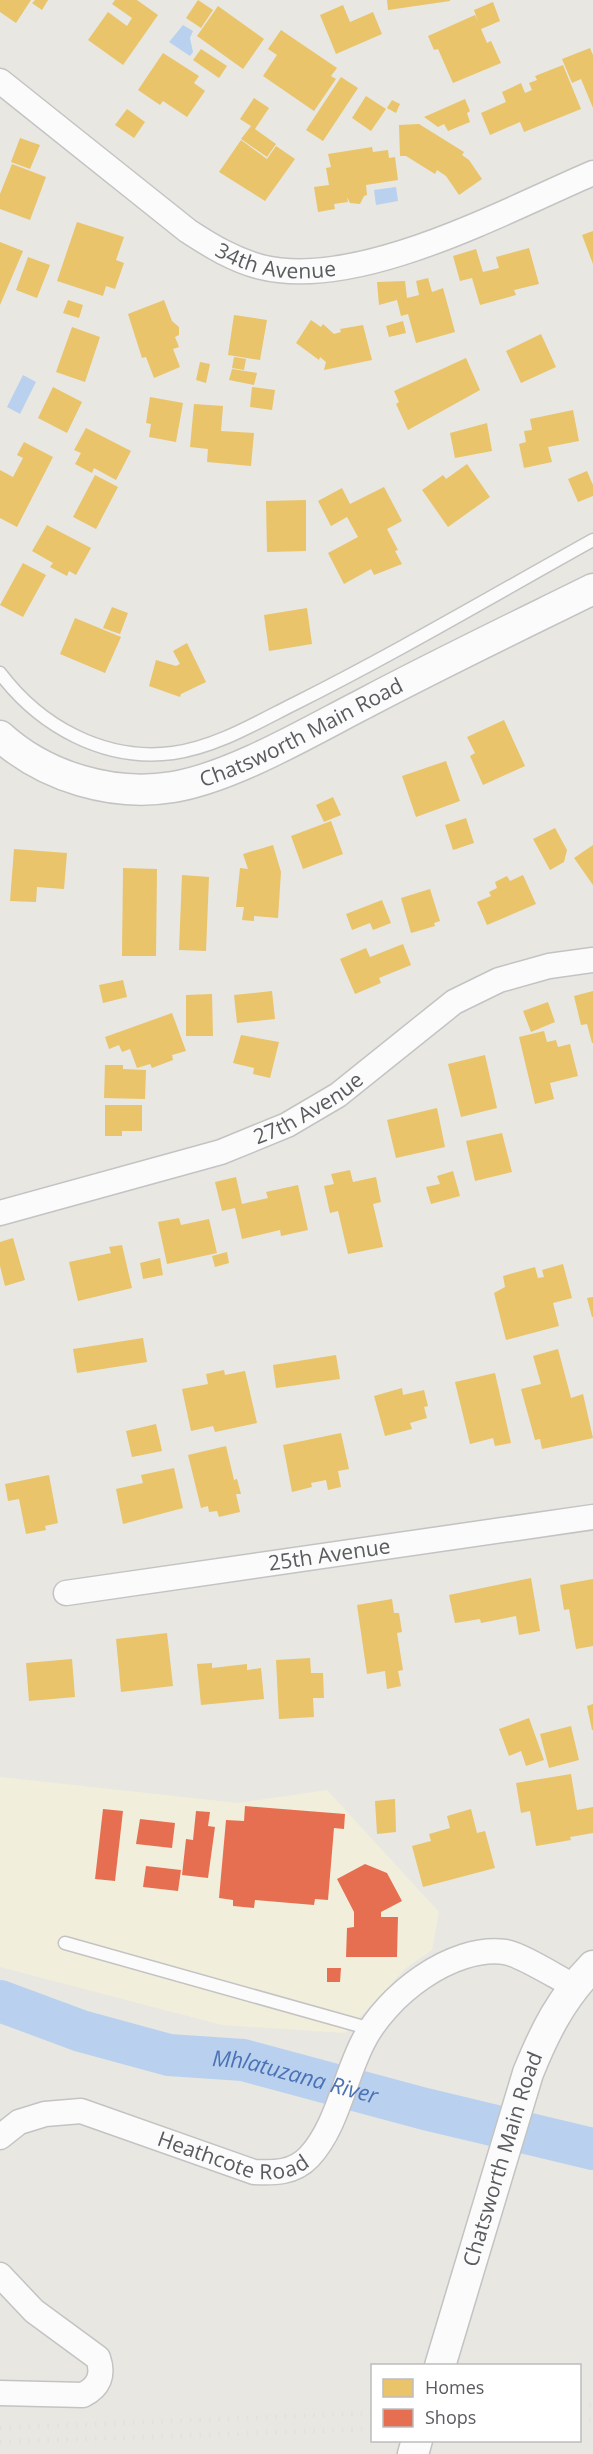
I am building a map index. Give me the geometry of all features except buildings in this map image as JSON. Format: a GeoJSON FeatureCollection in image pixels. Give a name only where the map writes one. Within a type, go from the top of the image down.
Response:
{"type":"FeatureCollection","features":[{"type":"Feature","properties":{"kind":"street","name":"34th Avenue"},"geometry":{"type":"LineString","coordinates":[[0,81],[188,231],[240,260],[279,270],[316,270],[384,258],[430,242],[593,173]]}},
{"type":"Feature","properties":{"kind":"street","name":"Chatsworth Main Road"},"geometry":{"type":"LineString","coordinates":[[0,736],[44,766],[80,781],[126,788],[174,787],[230,770],[593,589]]}},
{"type":"Feature","properties":{"kind":"street","name":"27th Avenue"},"geometry":{"type":"LineString","coordinates":[[0,1213],[220,1152],[287,1125],[338,1095],[454,1002],[499,980],[549,966],[593,960]]}},
{"type":"Feature","properties":{"kind":"street","name":"25th Avenue"},"geometry":{"type":"LineString","coordinates":[[66,1593],[593,1517]]}},
{"type":"Feature","properties":{"kind":"street","name":"Heathcote Road"},"geometry":{"type":"LineString","coordinates":[[0,2137],[19,2122],[45,2114],[81,2111],[254,2172],[274,2174],[293,2168],[308,2158],[323,2138],[367,2035],[394,2002],[421,1978],[447,1962],[478,1952],[507,1952],[583,1976]]}},
{"type":"Feature","properties":{"kind":"street","name":"Chatsworth Main Road"},"geometry":{"type":"LineString","coordinates":[[441,2364],[528,2073],[546,2027],[583,1976]]}},
{"type":"Feature","properties":{"kind":"street"},"geometry":{"type":"LineString","coordinates":[[0,2275],[34,2311],[98,2358],[101,2367],[100,2380],[94,2390],[83,2395],[0,2393]]}},
{"type":"Feature","properties":{"kind":"lane"},"geometry":{"type":"LineString","coordinates":[[0,673],[24,703],[52,724],[82,740],[136,753],[173,753],[200,747],[343,680],[593,540]]}},
{"type":"Feature","properties":{"kind":"lane"},"geometry":{"type":"LineString","coordinates":[[65,1944],[367,2035]]}},
{"type":"Feature","properties":{"kind":"shaded area"},"geometry":{"type":"Polygon","coordinates":[[[0,1777],[238,1803],[327,1790],[439,1912],[432,1950],[406,1968],[345,2033],[222,2025],[0,1967],[0,1777]]]}},
{"type":"Feature","properties":{"kind":"water"},"geometry":{"type":"Polygon","coordinates":[[[183,25],[193,31],[190,38],[193,52],[190,56],[169,42],[183,25]]]}},
{"type":"Feature","properties":{"kind":"water"},"geometry":{"type":"Polygon","coordinates":[[[396,187],[398,201],[376,205],[374,190],[396,187]]]}},
{"type":"Feature","properties":{"kind":"water"},"geometry":{"type":"Polygon","coordinates":[[[23,375],[36,382],[20,414],[7,407],[23,375]]]}},
{"type":"Feature","properties":{"kind":"waterway","name":"Mhlatuzana River"},"geometry":{"type":"LineString","coordinates":[[0,2001],[81,2031],[169,2055],[243,2060],[425,2109],[593,2149]]}},
{"type":"Feature","properties":{"kind":"railway"},"geometry":{"type":"LineString","coordinates":[[581,2406],[593,2405]]}},
{"type":"Feature","properties":{"kind":"railway"},"geometry":{"type":"LineString","coordinates":[[0,2428],[371,2413]]}},
{"type":"Feature","properties":{"kind":"railway"},"geometry":{"type":"LineString","coordinates":[[581,2420],[593,2420]]}},
{"type":"Feature","properties":{"kind":"railway"},"geometry":{"type":"LineString","coordinates":[[0,2442],[371,2429]]}}]}
